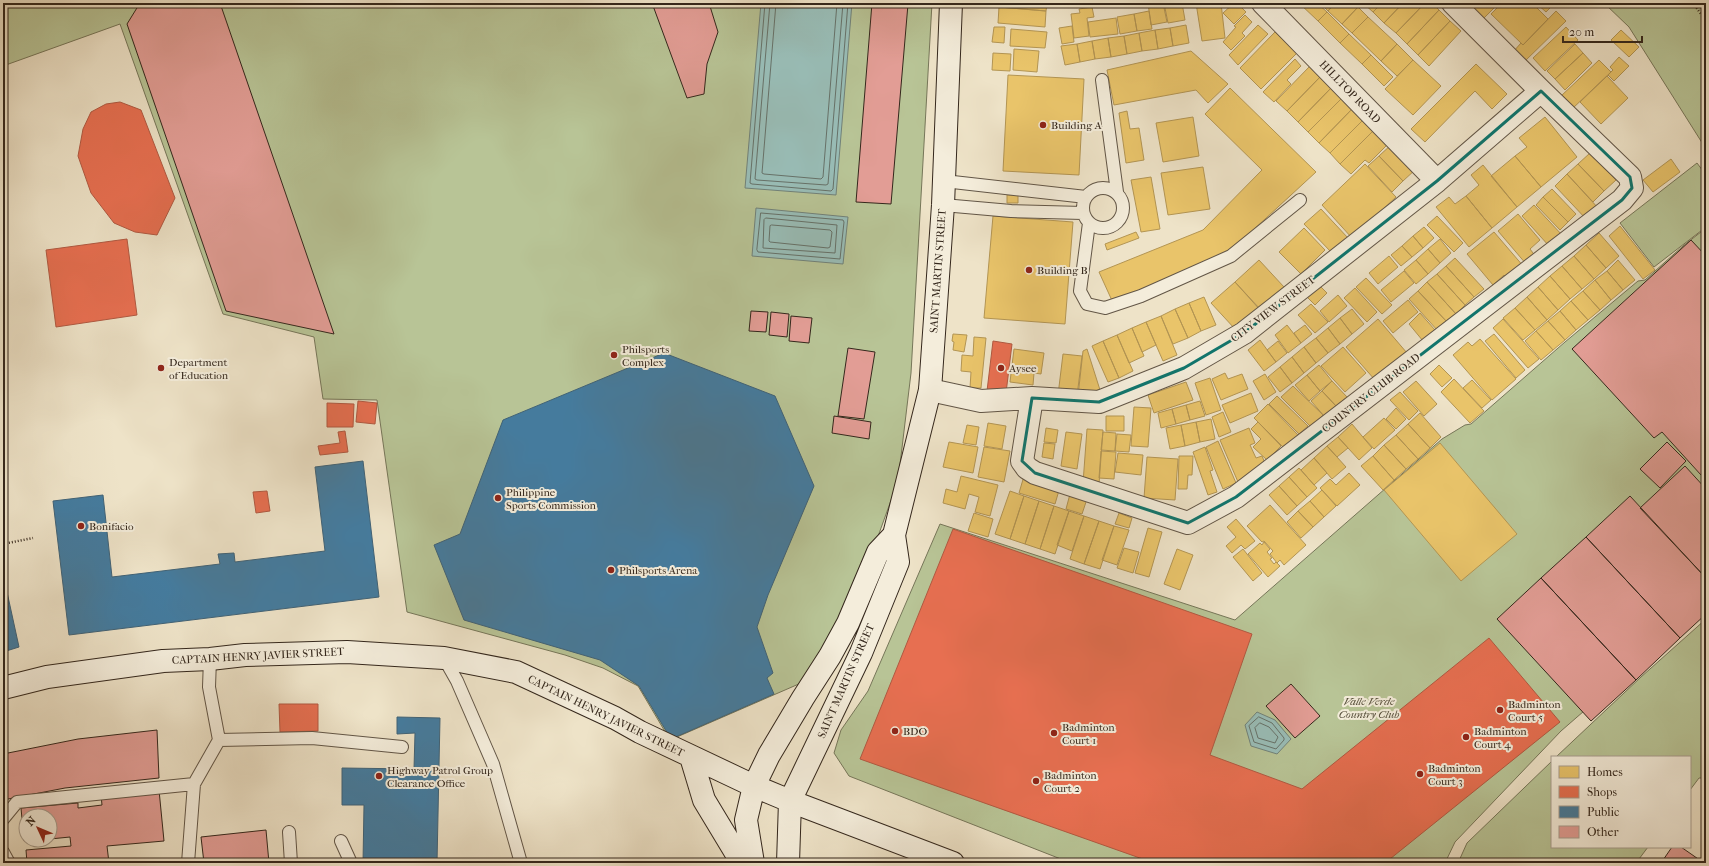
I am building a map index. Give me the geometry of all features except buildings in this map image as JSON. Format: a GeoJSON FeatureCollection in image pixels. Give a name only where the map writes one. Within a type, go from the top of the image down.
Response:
{"type":"FeatureCollection","features":[{"type":"Feature","properties":{"kind":"street","name":"SAINT MARTIN STREET"},"geometry":{"type":"LineString","coordinates":[[790,801],[862,653],[898,562],[894,535],[930,390],[943,205],[951,3]]}},
{"type":"Feature","properties":{"kind":"street","name":"HILLTOP ROAD"},"geometry":{"type":"LineString","coordinates":[[1264,3],[1437,181]]}},
{"type":"Feature","properties":{"kind":"street"},"geometry":{"type":"LineString","coordinates":[[1453,3],[1541,91]]}},
{"type":"Feature","properties":{"kind":"street","name":"CITY VIEW STREET"},"geometry":{"type":"LineString","coordinates":[[930,390],[981,401],[1032,398],[1099,402],[1184,368],[1244,333],[1437,181],[1541,91]]}},
{"type":"Feature","properties":{"kind":"street","name":"COUNTRY CLUB ROAD"},"geometry":{"type":"LineString","coordinates":[[1032,398],[1022,461],[1027,468],[1035,473],[1188,523],[1236,497],[1622,200],[1632,188],[1630,177],[1541,91]]}},
{"type":"Feature","properties":{"kind":"street","name":"SAINT MARTIN STREET"},"geometry":{"type":"LineString","coordinates":[[752,863],[746,820],[754,786],[770,755],[803,698],[830,656],[848,623],[878,552],[894,535]]}},
{"type":"Feature","properties":{"kind":"street","name":"CAPTAIN HENRY JAVIER STREET"},"geometry":{"type":"LineString","coordinates":[[3,688],[47,677],[163,661],[210,659],[245,655],[347,652],[444,658],[516,672],[615,718],[640,732],[754,786],[953,863]]}},
{"type":"Feature","properties":{"kind":"street"},"geometry":{"type":"LineString","coordinates":[[692,757],[704,800],[742,863]]}},
{"type":"Feature","properties":{"kind":"street"},"geometry":{"type":"LineString","coordinates":[[788,863],[790,801]]}},
{"type":"Feature","properties":{"kind":"lane"},"geometry":{"type":"LineString","coordinates":[[943,205],[1086,218],[1098,228],[1110,228],[1119,222],[1124,212],[1123,201],[1117,192],[1102,80]]}},
{"type":"Feature","properties":{"kind":"lane"},"geometry":{"type":"LineString","coordinates":[[944,181],[1086,197]]}},
{"type":"Feature","properties":{"kind":"lane"},"geometry":{"type":"LineString","coordinates":[[1117,192],[1106,187],[1094,189],[1086,197],[1083,205],[1086,218],[1080,291],[1087,304],[1105,308],[1141,296],[1231,256],[1300,200]]}},
{"type":"Feature","properties":{"kind":"lane"},"geometry":{"type":"LineString","coordinates":[[998,210],[1001,188]]}},
{"type":"Feature","properties":{"kind":"lane"},"geometry":{"type":"LineString","coordinates":[[444,658],[457,682],[493,764],[521,863]]}},
{"type":"Feature","properties":{"kind":"lane"},"geometry":{"type":"LineString","coordinates":[[188,863],[194,784],[219,740],[209,687],[210,659]]}},
{"type":"Feature","properties":{"kind":"lane"},"geometry":{"type":"LineString","coordinates":[[219,740],[312,738],[402,747]]}},
{"type":"Feature","properties":{"kind":"lane"},"geometry":{"type":"LineString","coordinates":[[3,819],[17,802],[194,784]]}},
{"type":"Feature","properties":{"kind":"lane"},"geometry":{"type":"LineString","coordinates":[[288,832],[292,863]]}},
{"type":"Feature","properties":{"kind":"lane"},"geometry":{"type":"LineString","coordinates":[[341,841],[351,863]]}},
{"type":"Feature","properties":{"kind":"lane"},"geometry":{"type":"LineString","coordinates":[[3,852],[9,863]]}},
{"type":"Feature","properties":{"kind":"path"},"geometry":{"type":"LineString","coordinates":[[1693,3],[1706,21]]}},
{"type":"Feature","properties":{"kind":"path"},"geometry":{"type":"LineString","coordinates":[[3,544],[32,538]]}},
{"type":"Feature","properties":{"kind":"highlighted area"},"geometry":{"type":"Polygon","coordinates":[[[1541,91],[1630,177],[1632,188],[1622,200],[1236,497],[1188,523],[1035,473],[1022,461],[1032,398],[1099,402],[1184,368],[1244,333],[1437,181],[1541,91]]]}},
{"type":"Feature","properties":{"kind":"green space","name":"Philsports Complex"},"geometry":{"type":"Polygon","coordinates":[[[3,3],[932,3],[911,373],[898,481],[872,553],[808,680],[670,740],[638,686],[603,668],[565,655],[407,612],[377,400],[323,399],[314,337],[223,314],[120,24],[3,66],[3,3]]]}},
{"type":"Feature","properties":{"kind":"green space"},"geometry":{"type":"Polygon","coordinates":[[[1604,3],[1706,3],[1706,149],[1629,27],[1604,3]]]}},
{"type":"Feature","properties":{"kind":"green space"},"geometry":{"type":"Polygon","coordinates":[[[1697,163],[1706,175],[1706,227],[1654,267],[1620,223],[1697,163]]]}},
{"type":"Feature","properties":{"kind":"green space","name":"Valle Verde Country Club"},"geometry":{"type":"Polygon","coordinates":[[[1706,228],[1706,605],[1561,731],[1455,842],[1445,863],[1071,863],[849,776],[834,753],[841,730],[868,691],[940,524],[1235,620],[1442,439],[1465,425],[1471,424],[1638,281],[1645,280],[1683,246],[1706,228]]]}},
{"type":"Feature","properties":{"kind":"green space"},"geometry":{"type":"Polygon","coordinates":[[[1706,619],[1706,778],[1699,778],[1691,789],[1691,756],[1557,756],[1641,677],[1706,619]]]}},
{"type":"Feature","properties":{"kind":"green space"},"geometry":{"type":"Polygon","coordinates":[[[1551,762],[1551,848],[1647,848],[1636,863],[1458,863],[1467,843],[1551,762]]]}},
{"type":"Feature","properties":{"kind":"water"},"geometry":{"type":"Polygon","coordinates":[[[761,3],[852,3],[836,195],[745,188],[761,3]]]}},
{"type":"Feature","properties":{"kind":"water"},"geometry":{"type":"Polygon","coordinates":[[[756,208],[848,217],[843,264],[752,256],[756,208]]]}},
{"type":"Feature","properties":{"kind":"water"},"geometry":{"type":"Polygon","coordinates":[[[1257,712],[1275,720],[1291,739],[1277,754],[1251,746],[1245,725],[1257,712]]]}},
{"type":"Feature","properties":{"kind":"place","name":"Building A"},"geometry":{"type":"Point","coordinates":[1043,125]}},
{"type":"Feature","properties":{"kind":"place","name":"Building B"},"geometry":{"type":"Point","coordinates":[1029,270]}},
{"type":"Feature","properties":{"kind":"place","name":"Philsports Complex"},"geometry":{"type":"Point","coordinates":[614,355]}},
{"type":"Feature","properties":{"kind":"place","name":"Department of Education"},"geometry":{"type":"Point","coordinates":[161,368]}},
{"type":"Feature","properties":{"kind":"place","name":"Aysee"},"geometry":{"type":"Point","coordinates":[1001,368]}},
{"type":"Feature","properties":{"kind":"place","name":"Philippine Sports Commission"},"geometry":{"type":"Point","coordinates":[498,498]}},
{"type":"Feature","properties":{"kind":"place","name":"Bonifacio"},"geometry":{"type":"Point","coordinates":[81,526]}},
{"type":"Feature","properties":{"kind":"place","name":"Philsports Arena"},"geometry":{"type":"Point","coordinates":[611,570]}},
{"type":"Feature","properties":{"kind":"place","name":"Badminton Court 5"},"geometry":{"type":"Point","coordinates":[1500,710]}},
{"type":"Feature","properties":{"kind":"place","name":"BDO"},"geometry":{"type":"Point","coordinates":[895,731]}},
{"type":"Feature","properties":{"kind":"place","name":"Badminton Court 1"},"geometry":{"type":"Point","coordinates":[1054,733]}},
{"type":"Feature","properties":{"kind":"place","name":"Badminton Court 4"},"geometry":{"type":"Point","coordinates":[1466,737]}},
{"type":"Feature","properties":{"kind":"place","name":"Badminton Court 3"},"geometry":{"type":"Point","coordinates":[1420,774]}},
{"type":"Feature","properties":{"kind":"place","name":"Highway Patrol Group Clearance Office"},"geometry":{"type":"Point","coordinates":[379,776]}},
{"type":"Feature","properties":{"kind":"place","name":"Badminton Court 2"},"geometry":{"type":"Point","coordinates":[1036,781]}}]}
